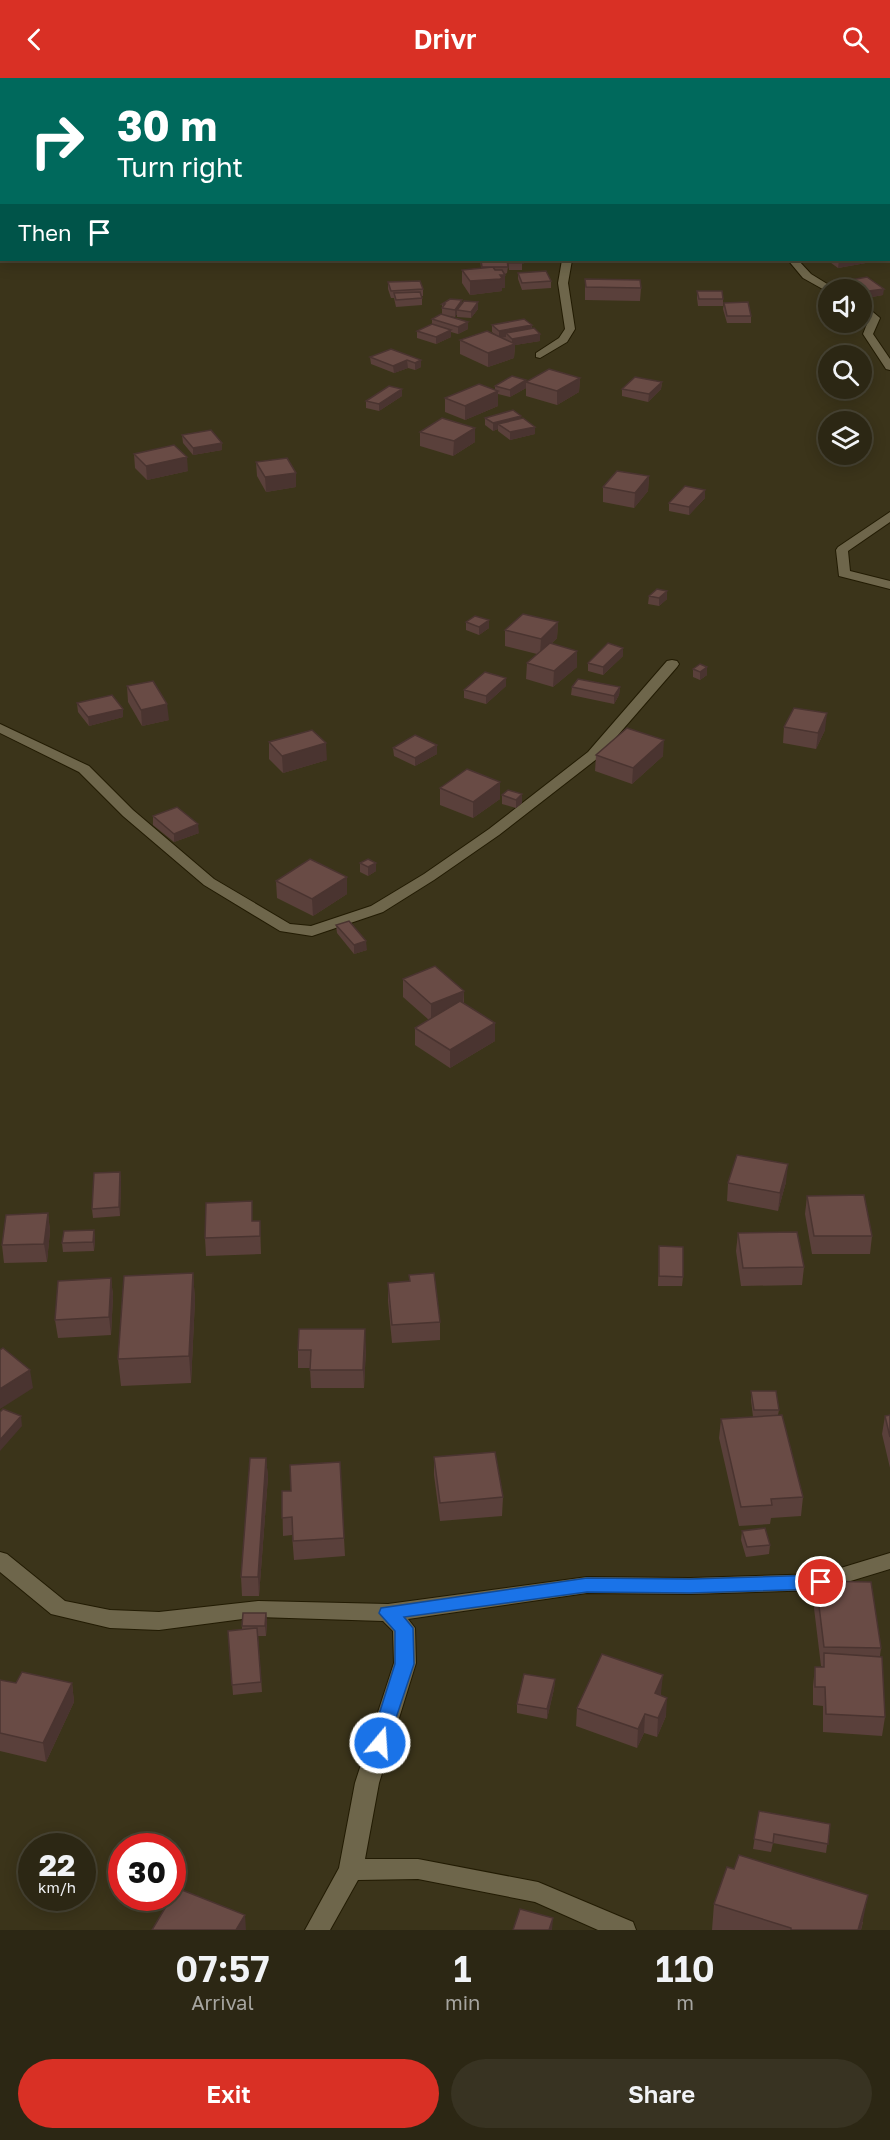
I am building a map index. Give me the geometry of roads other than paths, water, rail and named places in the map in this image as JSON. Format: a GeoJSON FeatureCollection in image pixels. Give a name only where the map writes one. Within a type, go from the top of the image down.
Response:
{"type":"FeatureCollection","features":[{"type":"Feature","properties":{"kind":"street"},"geometry":{"type":"LineString","coordinates":[[540,355],[562,340],[570,330],[563,283],[567,261]]}},
{"type":"Feature","properties":{"kind":"street"},"geometry":{"type":"LineString","coordinates":[[795,261],[807,276],[818,282]]}},
{"type":"Feature","properties":{"kind":"street"},"geometry":{"type":"LineString","coordinates":[[872,315],[875,318],[872,329]]}},
{"type":"Feature","properties":{"kind":"street"},"geometry":{"type":"LineString","coordinates":[[869,333],[890,367]]}},
{"type":"Feature","properties":{"kind":"street"},"geometry":{"type":"LineString","coordinates":[[890,516],[842,550],[844,573],[890,585]]}},
{"type":"Feature","properties":{"kind":"street"},"geometry":{"type":"LineString","coordinates":[[0,728],[84,769],[128,813],[209,882],[286,928],[312,931],[377,909],[429,877],[494,831],[593,755],[672,664]]}},
{"type":"Feature","properties":{"kind":"street"},"geometry":{"type":"LineString","coordinates":[[0,1560],[59,1608],[110,1619],[159,1621],[258,1609],[388,1613],[587,1585],[690,1586],[821,1582],[890,1561]]}},
{"type":"Feature","properties":{"kind":"street"},"geometry":{"type":"LineString","coordinates":[[317,1930],[351,1870],[367,1783],[405,1664],[404,1628],[388,1613]]}},
{"type":"Feature","properties":{"kind":"street"},"geometry":{"type":"LineString","coordinates":[[351,1870],[418,1869],[538,1892],[624,1930]]}}]}
